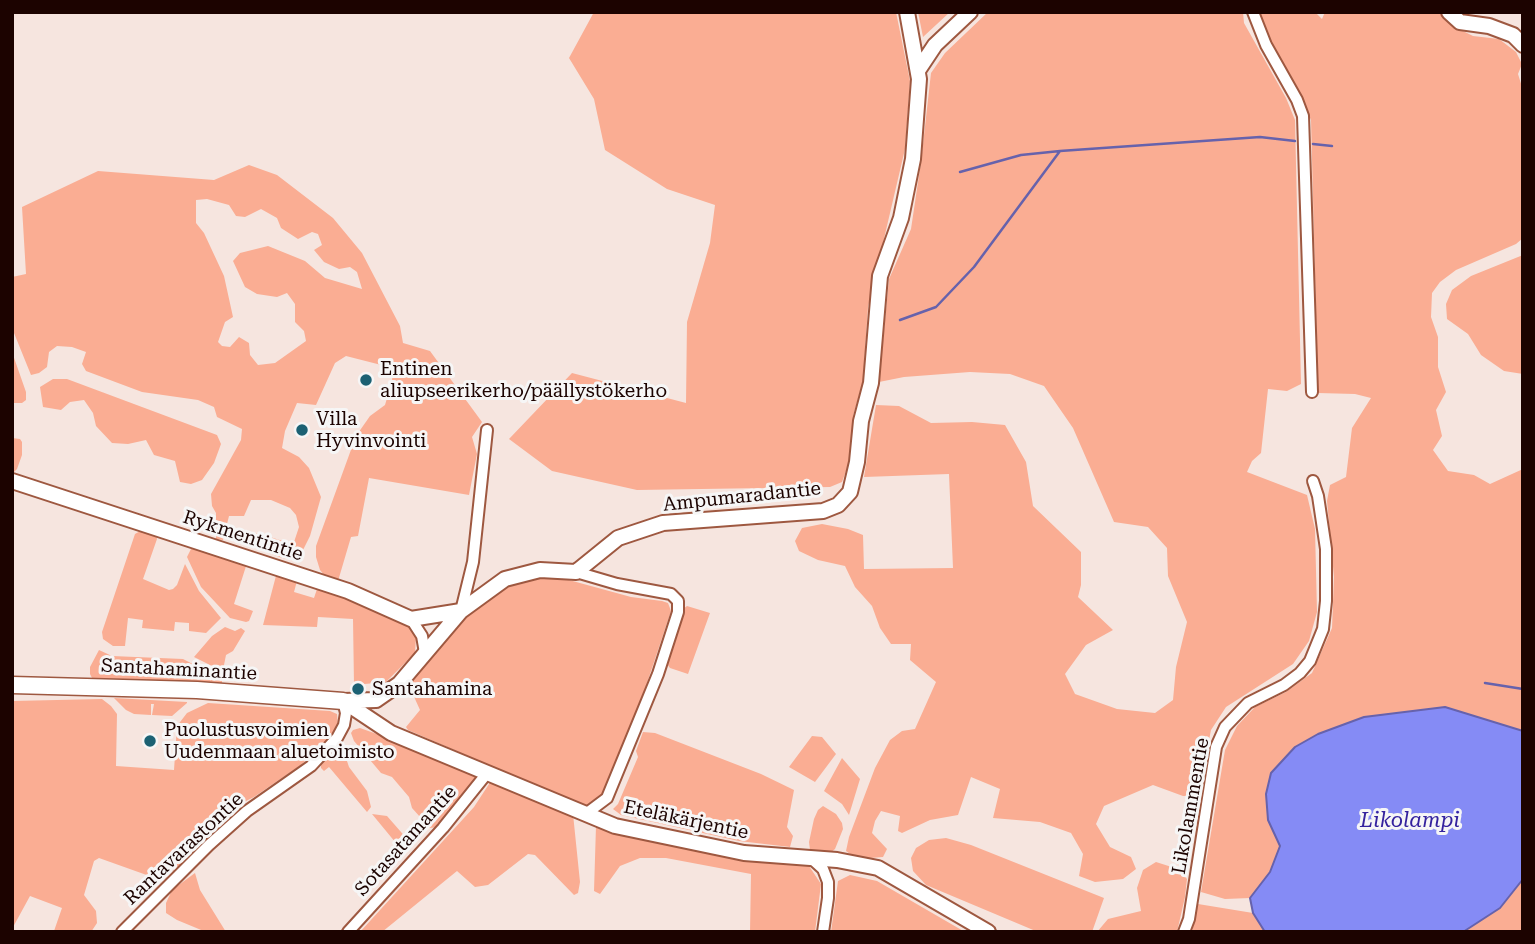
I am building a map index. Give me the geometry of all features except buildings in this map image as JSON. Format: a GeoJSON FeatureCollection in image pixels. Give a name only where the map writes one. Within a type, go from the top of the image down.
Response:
{"type":"FeatureCollection","features":[{"type":"Feature","properties":{"kind":"main road","name":"Santahaminantie"},"geometry":{"type":"LineString","coordinates":[[12,685],[202,691],[343,701]]}},
{"type":"Feature","properties":{"kind":"street","name":"Ampumaradantie"},"geometry":{"type":"LineString","coordinates":[[576,572],[618,538],[663,523],[823,511],[838,505],[850,492],[857,462],[861,421],[872,383],[880,276],[901,218],[914,159],[919,69],[907,12]]}},
{"type":"Feature","properties":{"kind":"street"},"geometry":{"type":"LineString","coordinates":[[919,69],[935,46],[970,12]]}},
{"type":"Feature","properties":{"kind":"street"},"geometry":{"type":"LineString","coordinates":[[1253,12],[1266,45],[1303,116],[1312,392]]}},
{"type":"Feature","properties":{"kind":"street"},"geometry":{"type":"LineString","coordinates":[[1449,12],[1460,22],[1489,26],[1513,35],[1523,45]]}},
{"type":"Feature","properties":{"kind":"street"},"geometry":{"type":"LineString","coordinates":[[461,611],[473,562],[487,430]]}},
{"type":"Feature","properties":{"kind":"street","name":"Rykmentintie"},"geometry":{"type":"LineString","coordinates":[[12,481],[348,591],[411,619]]}},
{"type":"Feature","properties":{"kind":"street","name":"Likolammentie"},"geometry":{"type":"LineString","coordinates":[[1184,932],[1189,919],[1216,747],[1224,727],[1248,703],[1300,673],[1310,661],[1323,629],[1326,549],[1313,481]]}},
{"type":"Feature","properties":{"kind":"street"},"geometry":{"type":"LineString","coordinates":[[343,701],[376,700],[399,684],[461,611],[505,579],[520,573],[540,570],[576,572],[617,584],[671,594],[678,601],[678,612],[658,674],[607,798],[587,813]]}},
{"type":"Feature","properties":{"kind":"street"},"geometry":{"type":"LineString","coordinates":[[425,653],[422,636],[411,619],[461,611]]}},
{"type":"Feature","properties":{"kind":"street","name":"Eteläkärjentie"},"geometry":{"type":"LineString","coordinates":[[343,701],[391,733],[615,826],[744,853],[837,860],[878,868],[988,932]]}},
{"type":"Feature","properties":{"kind":"street","name":"Rantavarastontie"},"geometry":{"type":"LineString","coordinates":[[122,932],[237,820],[311,766],[337,738],[344,725],[346,713],[343,701]]}},
{"type":"Feature","properties":{"kind":"street","name":"Sotasatamantie"},"geometry":{"type":"LineString","coordinates":[[348,932],[443,828],[488,772]]}},
{"type":"Feature","properties":{"kind":"street"},"geometry":{"type":"LineString","coordinates":[[812,859],[823,869],[828,882],[823,932]]}},
{"type":"Feature","properties":{"kind":"shaded area"},"geometry":{"type":"Polygon","coordinates":[[[594,12],[896,12],[910,81],[905,149],[868,307],[863,381],[853,416],[850,460],[842,482],[830,487],[637,490],[552,471],[509,439],[572,373],[686,403],[687,322],[710,243],[715,205],[667,189],[605,150],[594,99],[569,58],[594,12]]]}},
{"type":"Feature","properties":{"kind":"shaded area"},"geometry":{"type":"Polygon","coordinates":[[[918,12],[950,12],[923,37],[918,12]]]}},
{"type":"Feature","properties":{"kind":"shaded area"},"geometry":{"type":"Polygon","coordinates":[[[988,12],[1243,12],[1244,23],[1286,98],[1295,120],[1301,384],[1287,391],[1268,389],[1261,453],[1252,461],[1247,472],[1307,495],[1315,529],[1317,612],[1309,641],[1293,664],[1226,707],[1211,730],[1198,796],[1183,796],[1153,785],[1104,806],[1096,824],[1110,847],[1131,857],[1136,869],[1123,879],[1095,882],[1079,876],[1083,854],[1071,833],[1040,822],[993,818],[1000,789],[971,777],[958,815],[930,820],[902,833],[898,831],[900,816],[881,811],[872,833],[887,849],[883,857],[857,859],[846,851],[875,768],[890,740],[902,731],[915,729],[936,682],[910,660],[911,644],[891,644],[880,628],[872,606],[855,587],[845,566],[818,560],[799,551],[795,541],[802,528],[822,524],[863,535],[864,569],[953,568],[949,474],[864,477],[876,405],[899,406],[931,423],[972,422],[1005,425],[1026,462],[1033,506],[1081,552],[1081,585],[1078,597],[1113,630],[1086,645],[1065,674],[1075,694],[1117,709],[1155,713],[1173,700],[1176,667],[1187,622],[1168,576],[1167,548],[1148,527],[1114,522],[1073,428],[1044,386],[1010,374],[970,372],[904,377],[879,382],[889,279],[911,229],[931,73],[945,53],[988,12]]]}},
{"type":"Feature","properties":{"kind":"shaded area"},"geometry":{"type":"Polygon","coordinates":[[[1260,12],[1315,12],[1322,19],[1325,12],[1440,12],[1453,26],[1473,36],[1499,39],[1516,52],[1522,64],[1518,74],[1523,90],[1523,238],[1516,244],[1456,270],[1440,282],[1432,293],[1431,317],[1438,337],[1438,367],[1446,392],[1436,410],[1442,436],[1433,450],[1448,471],[1474,475],[1490,484],[1523,469],[1523,788],[1277,932],[1192,932],[1198,904],[1253,913],[1250,898],[1225,899],[1201,892],[1225,750],[1237,726],[1255,707],[1286,692],[1312,673],[1332,628],[1334,577],[1327,501],[1330,485],[1346,477],[1352,428],[1371,398],[1355,394],[1318,393],[1311,120],[1291,76],[1272,46],[1260,12]]]}},
{"type":"Feature","properties":{"kind":"shaded area"},"geometry":{"type":"Polygon","coordinates":[[[249,165],[277,175],[333,218],[362,253],[400,326],[403,343],[430,351],[482,422],[472,437],[477,454],[469,495],[369,478],[358,536],[351,537],[338,581],[325,576],[320,570],[316,546],[356,436],[370,416],[385,405],[393,368],[346,356],[335,363],[316,405],[297,403],[285,431],[282,448],[299,457],[309,468],[321,497],[310,536],[300,556],[285,559],[247,545],[249,537],[257,533],[294,542],[299,527],[296,515],[290,508],[271,500],[251,500],[244,516],[229,516],[223,540],[216,539],[216,513],[211,494],[241,440],[242,429],[217,417],[214,407],[198,400],[142,392],[86,371],[82,364],[86,352],[72,347],[57,346],[49,352],[47,367],[31,375],[14,333],[12,277],[26,274],[22,207],[98,171],[214,180],[249,165]],[[207,199],[196,200],[196,223],[204,233],[224,276],[233,317],[225,322],[218,342],[222,346],[230,347],[239,337],[249,343],[250,355],[258,365],[275,363],[306,341],[304,331],[295,322],[295,304],[287,293],[277,297],[257,294],[245,287],[233,261],[240,253],[268,246],[305,261],[325,278],[362,289],[357,272],[350,267],[339,269],[324,262],[314,250],[322,245],[318,234],[312,232],[298,239],[281,228],[277,218],[261,209],[245,217],[236,216],[229,205],[207,199]]]}},
{"type":"Feature","properties":{"kind":"shaded area"},"geometry":{"type":"Polygon","coordinates":[[[1523,255],[1523,374],[1504,371],[1481,355],[1468,334],[1447,319],[1446,304],[1452,290],[1471,276],[1523,255]]]}},
{"type":"Feature","properties":{"kind":"shaded area"},"geometry":{"type":"Polygon","coordinates":[[[12,352],[26,392],[26,400],[22,403],[12,403],[12,352]]]}},
{"type":"Feature","properties":{"kind":"shaded area"},"geometry":{"type":"Polygon","coordinates":[[[53,379],[67,379],[217,435],[221,444],[214,463],[202,480],[191,484],[180,482],[175,461],[154,455],[146,440],[128,444],[112,443],[96,426],[93,413],[84,400],[70,402],[61,410],[43,407],[40,387],[53,379]]]}},
{"type":"Feature","properties":{"kind":"shaded area"},"geometry":{"type":"Polygon","coordinates":[[[12,438],[22,442],[22,455],[13,473],[12,438]]]}},
{"type":"Feature","properties":{"kind":"shaded area"},"geometry":{"type":"Polygon","coordinates":[[[142,530],[156,535],[157,539],[143,579],[169,590],[173,589],[185,564],[199,591],[221,618],[206,633],[189,631],[189,623],[175,622],[174,631],[142,628],[143,620],[128,618],[125,646],[113,646],[103,639],[102,632],[135,534],[142,530]]]}},
{"type":"Feature","properties":{"kind":"shaded area"},"geometry":{"type":"Polygon","coordinates":[[[200,546],[247,563],[234,604],[253,611],[249,621],[230,618],[201,587],[187,557],[191,549],[200,546]]]}},
{"type":"Feature","properties":{"kind":"shaded area"},"geometry":{"type":"Polygon","coordinates":[[[277,572],[298,577],[294,592],[314,598],[319,583],[405,623],[416,637],[415,653],[386,682],[354,685],[353,619],[318,617],[317,627],[263,625],[277,572]]]}},
{"type":"Feature","properties":{"kind":"shaded area"},"geometry":{"type":"Polygon","coordinates":[[[558,577],[631,597],[662,601],[668,603],[671,611],[640,704],[603,793],[590,805],[581,805],[406,727],[420,710],[410,682],[459,620],[504,587],[530,578],[558,577]]]}},
{"type":"Feature","properties":{"kind":"shaded area"},"geometry":{"type":"Polygon","coordinates":[[[687,606],[710,613],[688,674],[670,668],[667,664],[683,609],[687,606]]]}},
{"type":"Feature","properties":{"kind":"shaded area"},"geometry":{"type":"Polygon","coordinates":[[[225,627],[235,631],[241,628],[245,631],[233,651],[226,655],[223,670],[220,670],[194,657],[212,636],[225,627]]]}},
{"type":"Feature","properties":{"kind":"shaded area"},"geometry":{"type":"Polygon","coordinates":[[[99,650],[112,656],[183,659],[222,679],[222,683],[93,680],[90,667],[99,650]]]}},
{"type":"Feature","properties":{"kind":"shaded area"},"geometry":{"type":"Polygon","coordinates":[[[114,698],[187,703],[172,716],[152,715],[154,704],[151,704],[151,715],[134,714],[114,698]]]}},
{"type":"Feature","properties":{"kind":"shaded area"},"geometry":{"type":"Polygon","coordinates":[[[102,699],[117,714],[116,766],[174,770],[177,726],[187,713],[208,703],[330,711],[337,714],[338,725],[328,739],[301,765],[254,797],[226,811],[200,835],[180,865],[165,876],[155,878],[99,858],[94,861],[84,895],[96,911],[97,923],[91,932],[54,931],[62,908],[30,896],[12,929],[12,701],[102,699]]]}},
{"type":"Feature","properties":{"kind":"shaded area"},"geometry":{"type":"Polygon","coordinates":[[[360,728],[441,757],[474,772],[476,780],[438,827],[430,828],[412,808],[409,797],[392,777],[381,773],[354,741],[351,733],[360,728]]]}},
{"type":"Feature","properties":{"kind":"shaded area"},"geometry":{"type":"Polygon","coordinates":[[[643,732],[655,733],[761,774],[794,790],[787,827],[793,836],[790,847],[739,841],[621,815],[613,809],[618,804],[638,757],[636,751],[643,732]]]}},
{"type":"Feature","properties":{"kind":"shaded area"},"geometry":{"type":"Polygon","coordinates":[[[812,736],[822,737],[836,754],[815,782],[789,767],[812,736]]]}},
{"type":"Feature","properties":{"kind":"shaded area"},"geometry":{"type":"Polygon","coordinates":[[[338,748],[367,791],[371,807],[367,812],[329,767],[324,771],[321,768],[321,761],[338,748]]]}},
{"type":"Feature","properties":{"kind":"shaded area"},"geometry":{"type":"Polygon","coordinates":[[[842,758],[860,779],[849,815],[842,804],[824,791],[842,758]]]}},
{"type":"Feature","properties":{"kind":"shaded area"},"geometry":{"type":"Polygon","coordinates":[[[491,781],[573,814],[580,882],[578,893],[574,895],[535,855],[528,854],[488,885],[475,887],[457,871],[382,932],[360,932],[474,807],[491,781]]]}},
{"type":"Feature","properties":{"kind":"shaded area"},"geometry":{"type":"Polygon","coordinates":[[[823,806],[836,814],[843,829],[835,849],[830,853],[818,854],[810,850],[809,842],[814,819],[823,806]]]}},
{"type":"Feature","properties":{"kind":"shaded area"},"geometry":{"type":"Polygon","coordinates":[[[372,814],[387,816],[408,840],[410,843],[405,854],[372,814]]]}},
{"type":"Feature","properties":{"kind":"shaded area"},"geometry":{"type":"Polygon","coordinates":[[[596,826],[610,833],[745,861],[809,866],[821,884],[815,932],[750,932],[751,874],[666,858],[640,858],[620,866],[600,894],[594,891],[596,826]]]}},
{"type":"Feature","properties":{"kind":"shaded area"},"geometry":{"type":"Polygon","coordinates":[[[946,838],[971,845],[1104,898],[1092,932],[1038,932],[926,885],[913,871],[911,858],[916,848],[929,840],[946,838]]]}},
{"type":"Feature","properties":{"kind":"shaded area"},"geometry":{"type":"Polygon","coordinates":[[[1156,862],[1178,869],[1187,879],[1177,932],[1097,932],[1108,919],[1141,911],[1137,888],[1143,870],[1156,862]]]}},
{"type":"Feature","properties":{"kind":"shaded area"},"geometry":{"type":"Polygon","coordinates":[[[195,873],[200,890],[226,932],[206,932],[166,913],[166,903],[172,890],[195,873]]]}},
{"type":"Feature","properties":{"kind":"shaded area"},"geometry":{"type":"Polygon","coordinates":[[[850,875],[877,881],[965,932],[831,932],[838,881],[850,875]]]}},
{"type":"Feature","properties":{"kind":"shaded area"},"geometry":{"type":"Polygon","coordinates":[[[1523,879],[1523,932],[1463,932],[1500,908],[1523,879]]]}},
{"type":"Feature","properties":{"kind":"water","name":"Likolampi"},"geometry":{"type":"Polygon","coordinates":[[[1445,707],[1523,731],[1523,879],[1500,908],[1463,932],[1265,932],[1253,913],[1250,898],[1270,872],[1280,846],[1268,820],[1266,794],[1271,773],[1295,747],[1318,734],[1364,717],[1445,707]]]}},
{"type":"Feature","properties":{"kind":"waterway"},"geometry":{"type":"LineString","coordinates":[[960,172],[1021,155],[1060,151],[1260,137],[1295,141]]}},
{"type":"Feature","properties":{"kind":"waterway"},"geometry":{"type":"LineString","coordinates":[[1313,144],[1332,146]]}},
{"type":"Feature","properties":{"kind":"waterway"},"geometry":{"type":"LineString","coordinates":[[900,320],[936,307],[974,267],[1060,151]]}},
{"type":"Feature","properties":{"kind":"waterway"},"geometry":{"type":"LineString","coordinates":[[1485,683],[1523,689]]}},
{"type":"Feature","properties":{"kind":"place","name":"Entinen aliupseerikerho/päällystökerho"},"geometry":{"type":"Point","coordinates":[366,380]}},
{"type":"Feature","properties":{"kind":"place","name":"Villa Hyvinvointi"},"geometry":{"type":"Point","coordinates":[302,430]}},
{"type":"Feature","properties":{"kind":"place","name":"Santahamina"},"geometry":{"type":"Point","coordinates":[358,689]}},
{"type":"Feature","properties":{"kind":"place","name":"Puolustusvoimien Uudenmaan aluetoimisto"},"geometry":{"type":"Point","coordinates":[150,741]}}]}
